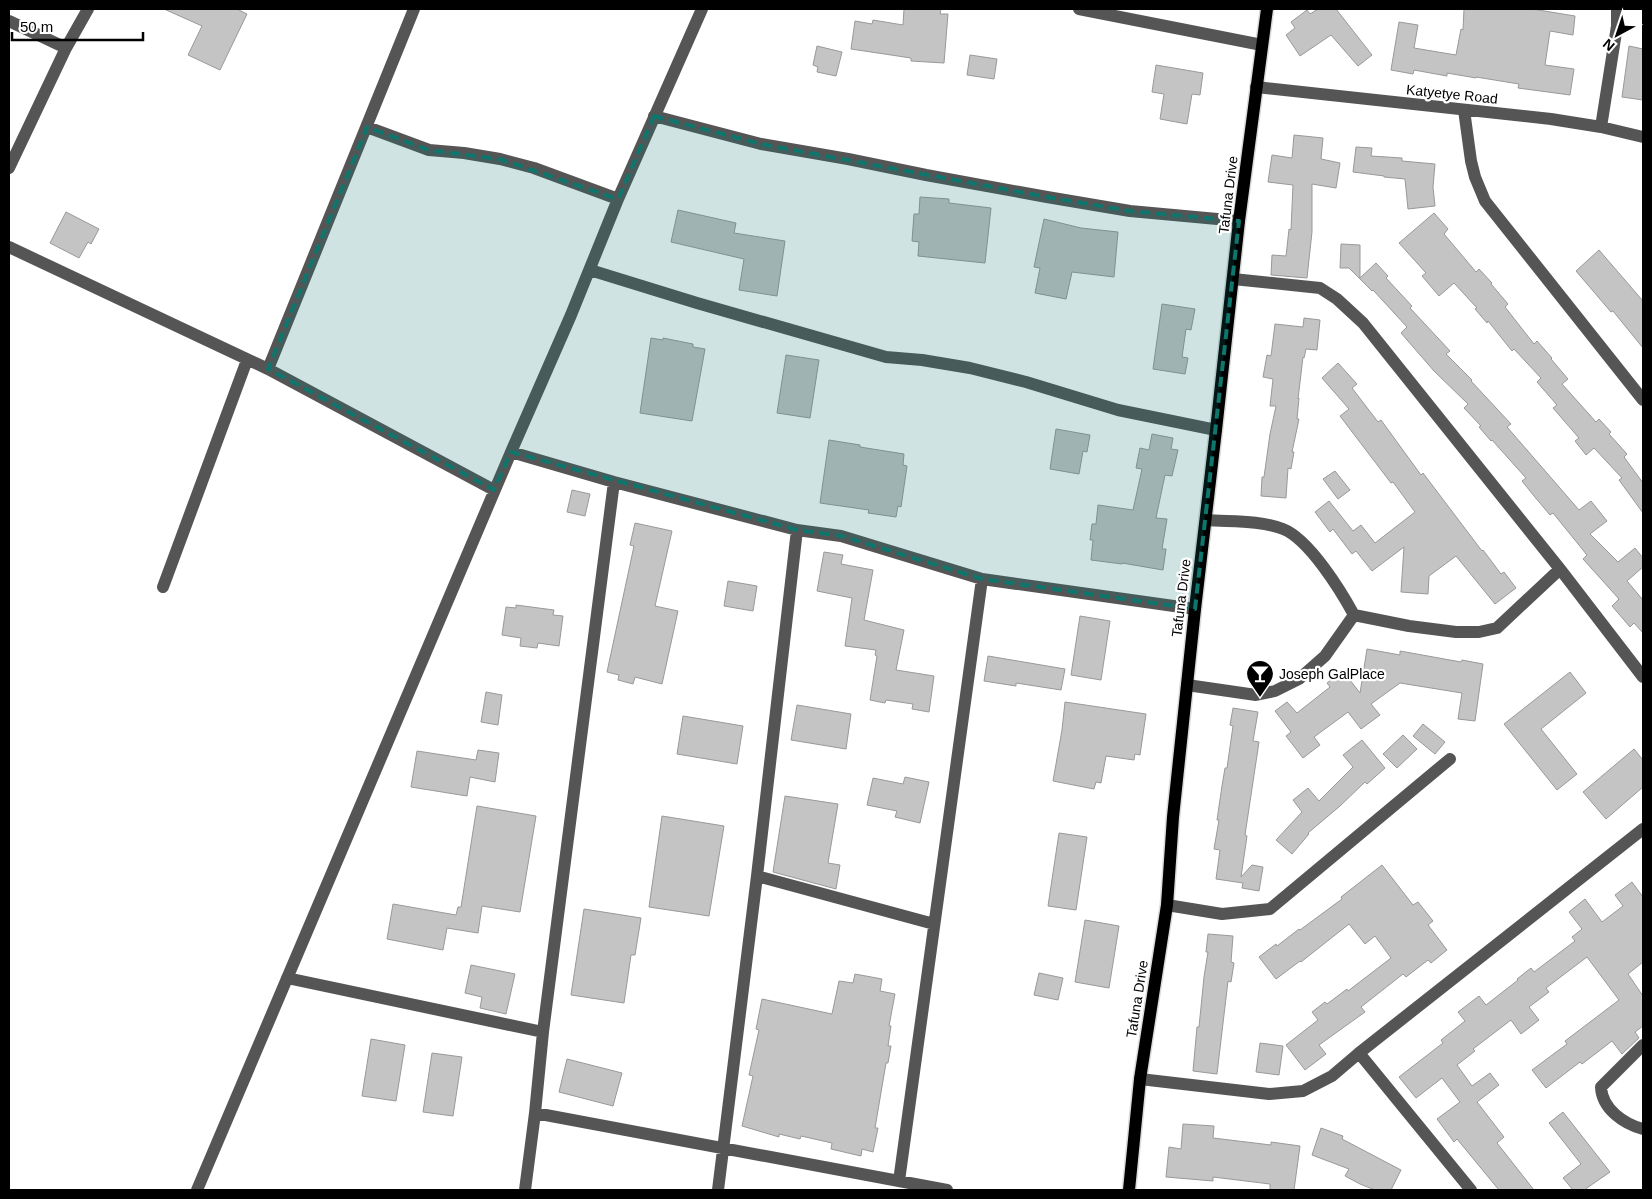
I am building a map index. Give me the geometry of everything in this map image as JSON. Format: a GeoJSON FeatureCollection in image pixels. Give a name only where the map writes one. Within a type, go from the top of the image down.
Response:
{"type":"FeatureCollection","features":[{"type":"Feature","properties":{"kind":"main road","name":"Tafuna Drive"},"geometry":{"type":"LineString","coordinates":[[1129,1190],[1140,1079],[1168,905],[1173,818],[1195,609],[1239,221],[1267,9]]}},
{"type":"Feature","properties":{"kind":"street"},"geometry":{"type":"LineString","coordinates":[[9,168],[66,48],[88,9]]}},
{"type":"Feature","properties":{"kind":"street"},"geometry":{"type":"LineString","coordinates":[[268,370],[414,9]]}},
{"type":"Feature","properties":{"kind":"street"},"geometry":{"type":"LineString","coordinates":[[197,1190],[494,490],[571,315],[618,199],[702,9]]}},
{"type":"Feature","properties":{"kind":"street"},"geometry":{"type":"LineString","coordinates":[[1079,9],[1262,45]]}},
{"type":"Feature","properties":{"kind":"street"},"geometry":{"type":"LineString","coordinates":[[1602,127],[1617,26],[1617,9]]}},
{"type":"Feature","properties":{"kind":"street"},"geometry":{"type":"LineString","coordinates":[[9,21],[66,48]]}},
{"type":"Feature","properties":{"kind":"street","name":"Katyetye Road"},"geometry":{"type":"LineString","coordinates":[[1256,87],[1551,119],[1602,127],[1643,137]]}},
{"type":"Feature","properties":{"kind":"street"},"geometry":{"type":"LineString","coordinates":[[1464,110],[1471,161],[1486,201],[1643,400]]}},
{"type":"Feature","properties":{"kind":"street"},"geometry":{"type":"LineString","coordinates":[[654,116],[761,144],[1047,197],[1130,211],[1239,221]]}},
{"type":"Feature","properties":{"kind":"street"},"geometry":{"type":"LineString","coordinates":[[367,127],[428,150],[500,159],[618,199]]}},
{"type":"Feature","properties":{"kind":"street"},"geometry":{"type":"LineString","coordinates":[[9,247],[268,370],[494,490]]}},
{"type":"Feature","properties":{"kind":"street"},"geometry":{"type":"LineString","coordinates":[[590,270],[886,357],[922,360],[970,368],[1026,382],[1118,410],[1216,430]]}},
{"type":"Feature","properties":{"kind":"street"},"geometry":{"type":"LineString","coordinates":[[1233,279],[1320,288],[1337,299],[1363,323],[1643,676]]}},
{"type":"Feature","properties":{"kind":"street"},"geometry":{"type":"LineString","coordinates":[[163,587],[247,360]]}},
{"type":"Feature","properties":{"kind":"street"},"geometry":{"type":"LineString","coordinates":[[511,452],[614,482],[797,530],[841,536],[982,579],[1195,609]]}},
{"type":"Feature","properties":{"kind":"street"},"geometry":{"type":"LineString","coordinates":[[525,1190],[543,1032],[614,482]]}},
{"type":"Feature","properties":{"kind":"street"},"geometry":{"type":"LineString","coordinates":[[1206,520],[1253,523],[1284,530],[1301,541],[1344,597],[1354,615],[1409,626],[1456,632],[1479,632],[1497,628],[1560,570]]}},
{"type":"Feature","properties":{"kind":"street"},"geometry":{"type":"LineString","coordinates":[[718,1190],[758,876],[797,530]]}},
{"type":"Feature","properties":{"kind":"street"},"geometry":{"type":"LineString","coordinates":[[899,1181],[982,579]]}},
{"type":"Feature","properties":{"kind":"street"},"geometry":{"type":"LineString","coordinates":[[1187,685],[1256,695],[1275,691],[1299,679],[1325,656],[1354,615]]}},
{"type":"Feature","properties":{"kind":"street"},"geometry":{"type":"LineString","coordinates":[[1168,905],[1222,914],[1270,909],[1450,759]]}},
{"type":"Feature","properties":{"kind":"street"},"geometry":{"type":"LineString","coordinates":[[1140,1079],[1269,1094],[1303,1091],[1332,1076],[1643,829]]}},
{"type":"Feature","properties":{"kind":"street"},"geometry":{"type":"LineString","coordinates":[[758,876],[934,924]]}},
{"type":"Feature","properties":{"kind":"street"},"geometry":{"type":"LineString","coordinates":[[287,978],[543,1032]]}},
{"type":"Feature","properties":{"kind":"street"},"geometry":{"type":"LineString","coordinates":[[1643,1045],[1600,1087],[1601,1095],[1619,1119],[1634,1127],[1643,1129]]}},
{"type":"Feature","properties":{"kind":"street"},"geometry":{"type":"LineString","coordinates":[[1359,1053],[1471,1190]]}},
{"type":"Feature","properties":{"kind":"street"},"geometry":{"type":"LineString","coordinates":[[535,1113],[947,1190]]}},
{"type":"Feature","properties":{"kind":"highlighted area"},"geometry":{"type":"Polygon","coordinates":[[[654,116],[761,144],[1047,197],[1130,211],[1239,221],[1195,609],[982,579],[841,536],[797,530],[511,452],[494,490],[268,369],[367,127],[429,150],[500,159],[618,199],[654,116]]]}},
{"type":"Feature","properties":{"kind":"building"},"geometry":{"type":"Polygon","coordinates":[[[164,9],[237,9],[247,14],[220,70],[188,55],[202,26],[164,9]]]}},
{"type":"Feature","properties":{"kind":"building"},"geometry":{"type":"Polygon","coordinates":[[[904,9],[941,9],[940,14],[948,14],[944,63],[911,61],[911,58],[851,49],[855,21],[872,24],[873,20],[903,25],[904,9]]]}},
{"type":"Feature","properties":{"kind":"building"},"geometry":{"type":"Polygon","coordinates":[[[1318,9],[1336,9],[1372,55],[1358,66],[1331,35],[1300,56],[1286,35],[1295,28],[1291,22],[1307,10],[1310,14],[1318,9]]]}},
{"type":"Feature","properties":{"kind":"building"},"geometry":{"type":"Polygon","coordinates":[[[1464,9],[1532,9],[1575,16],[1573,35],[1550,31],[1545,65],[1574,69],[1570,95],[1518,88],[1519,84],[1476,77],[1447,73],[1447,76],[1414,70],[1413,74],[1391,70],[1399,22],[1418,25],[1414,48],[1456,55],[1461,29],[1463,30],[1464,9]]]}},
{"type":"Feature","properties":{"kind":"building"},"geometry":{"type":"Polygon","coordinates":[[[817,46],[842,52],[836,76],[817,72],[818,67],[813,65],[817,46]]]}},
{"type":"Feature","properties":{"kind":"building"},"geometry":{"type":"Polygon","coordinates":[[[1629,46],[1643,49],[1643,100],[1622,97],[1629,46]]]}},
{"type":"Feature","properties":{"kind":"building"},"geometry":{"type":"Polygon","coordinates":[[[970,55],[997,59],[994,79],[967,75],[970,55]]]}},
{"type":"Feature","properties":{"kind":"building"},"geometry":{"type":"Polygon","coordinates":[[[1156,65],[1203,73],[1200,95],[1192,94],[1187,124],[1160,119],[1164,94],[1152,92],[1156,65]]]}},
{"type":"Feature","properties":{"kind":"building"},"geometry":{"type":"Polygon","coordinates":[[[1294,135],[1323,138],[1321,159],[1340,163],[1336,188],[1312,184],[1312,232],[1307,278],[1271,275],[1272,255],[1286,256],[1289,229],[1291,230],[1293,185],[1268,182],[1272,155],[1292,158],[1294,135]]]}},
{"type":"Feature","properties":{"kind":"building"},"geometry":{"type":"Polygon","coordinates":[[[1356,147],[1372,148],[1371,156],[1402,158],[1402,161],[1435,164],[1433,187],[1435,206],[1408,209],[1405,179],[1353,172],[1356,147]]]}},
{"type":"Feature","properties":{"kind":"building"},"geometry":{"type":"Polygon","coordinates":[[[920,197],[949,199],[949,203],[991,208],[985,263],[918,256],[919,242],[912,241],[914,214],[919,214],[920,197]]]}},
{"type":"Feature","properties":{"kind":"building"},"geometry":{"type":"Polygon","coordinates":[[[678,210],[736,223],[734,233],[785,241],[777,296],[739,290],[744,259],[671,242],[678,210]]]}},
{"type":"Feature","properties":{"kind":"building"},"geometry":{"type":"Polygon","coordinates":[[[66,212],[99,229],[91,244],[88,242],[79,258],[50,243],[66,212]]]}},
{"type":"Feature","properties":{"kind":"building"},"geometry":{"type":"Polygon","coordinates":[[[1434,213],[1448,229],[1444,234],[1476,272],[1479,269],[1492,283],[1508,304],[1505,307],[1534,344],[1537,341],[1568,379],[1562,384],[1596,422],[1599,419],[1611,432],[1609,434],[1627,454],[1624,457],[1643,483],[1643,513],[1619,480],[1622,478],[1594,448],[1586,455],[1575,441],[1579,438],[1553,408],[1557,405],[1537,382],[1541,378],[1514,349],[1512,351],[1454,283],[1439,296],[1422,276],[1426,273],[1399,243],[1434,213]]]}},
{"type":"Feature","properties":{"kind":"building"},"geometry":{"type":"Polygon","coordinates":[[[1044,219],[1081,228],[1118,232],[1114,277],[1072,272],[1066,299],[1035,293],[1040,268],[1034,267],[1044,219]]]}},
{"type":"Feature","properties":{"kind":"building"},"geometry":{"type":"Polygon","coordinates":[[[1341,244],[1360,245],[1360,278],[1376,263],[1388,276],[1386,278],[1412,306],[1410,308],[1450,351],[1446,354],[1511,424],[1507,427],[1579,510],[1591,501],[1607,521],[1590,534],[1618,562],[1635,548],[1643,558],[1643,567],[1627,581],[1643,600],[1643,633],[1634,623],[1630,627],[1612,606],[1619,599],[1583,559],[1587,555],[1553,513],[1550,515],[1522,481],[1526,478],[1491,441],[1479,427],[1481,426],[1464,408],[1468,404],[1434,371],[1401,333],[1407,327],[1373,290],[1349,268],[1340,268],[1341,244]]]}},
{"type":"Feature","properties":{"kind":"building"},"geometry":{"type":"Polygon","coordinates":[[[1599,250],[1643,301],[1643,348],[1613,311],[1611,312],[1576,271],[1599,250]]]}},
{"type":"Feature","properties":{"kind":"building"},"geometry":{"type":"Polygon","coordinates":[[[1162,304],[1195,309],[1191,330],[1186,329],[1182,357],[1188,358],[1185,374],[1153,369],[1162,304]]]}},
{"type":"Feature","properties":{"kind":"building"},"geometry":{"type":"Polygon","coordinates":[[[1304,318],[1320,320],[1317,350],[1306,349],[1303,357],[1298,399],[1297,419],[1299,419],[1292,452],[1294,452],[1291,469],[1288,468],[1286,498],[1261,496],[1262,477],[1264,477],[1276,406],[1270,406],[1273,379],[1263,377],[1267,355],[1271,356],[1275,324],[1303,327],[1304,318]]]}},
{"type":"Feature","properties":{"kind":"building"},"geometry":{"type":"Polygon","coordinates":[[[651,338],[663,340],[663,338],[693,344],[693,347],[705,349],[692,421],[640,413],[651,338]]]}},
{"type":"Feature","properties":{"kind":"building"},"geometry":{"type":"Polygon","coordinates":[[[786,355],[819,360],[810,418],[777,413],[786,355]]]}},
{"type":"Feature","properties":{"kind":"building"},"geometry":{"type":"Polygon","coordinates":[[[1338,363],[1357,384],[1352,388],[1378,422],[1381,420],[1421,475],[1423,473],[1482,551],[1501,574],[1504,572],[1516,588],[1495,604],[1456,556],[1429,576],[1428,594],[1401,592],[1404,547],[1372,571],[1356,551],[1352,554],[1333,529],[1330,532],[1315,512],[1329,501],[1353,531],[1361,525],[1375,543],[1415,512],[1340,416],[1349,409],[1322,378],[1338,363]]]}},
{"type":"Feature","properties":{"kind":"building"},"geometry":{"type":"Polygon","coordinates":[[[1056,429],[1090,435],[1087,452],[1083,451],[1079,474],[1050,469],[1056,429]]]}},
{"type":"Feature","properties":{"kind":"building"},"geometry":{"type":"Polygon","coordinates":[[[1152,434],[1173,438],[1171,449],[1178,450],[1172,476],[1165,475],[1156,518],[1167,519],[1162,549],[1166,549],[1163,570],[1091,560],[1093,540],[1090,540],[1092,524],[1096,524],[1098,505],[1133,510],[1142,469],[1136,468],[1140,448],[1149,450],[1152,434]]]}},
{"type":"Feature","properties":{"kind":"building"},"geometry":{"type":"Polygon","coordinates":[[[829,440],[904,454],[903,465],[907,466],[901,507],[898,506],[896,517],[868,513],[869,510],[820,503],[829,440]]]}},
{"type":"Feature","properties":{"kind":"building"},"geometry":{"type":"Polygon","coordinates":[[[1335,471],[1350,490],[1338,499],[1323,479],[1335,471]]]}},
{"type":"Feature","properties":{"kind":"building"},"geometry":{"type":"Polygon","coordinates":[[[572,490],[590,494],[585,516],[567,512],[572,490]]]}},
{"type":"Feature","properties":{"kind":"building"},"geometry":{"type":"Polygon","coordinates":[[[635,523],[672,531],[655,606],[678,611],[662,684],[635,677],[633,684],[618,680],[619,675],[607,672],[634,546],[630,545],[635,523]]]}},
{"type":"Feature","properties":{"kind":"building"},"geometry":{"type":"Polygon","coordinates":[[[824,552],[843,555],[841,564],[873,570],[864,620],[904,630],[896,670],[934,676],[929,712],[912,709],[913,704],[886,700],[885,703],[870,700],[877,656],[875,655],[876,650],[845,646],[852,598],[817,591],[824,552]]]}},
{"type":"Feature","properties":{"kind":"building"},"geometry":{"type":"Polygon","coordinates":[[[728,581],[757,586],[753,611],[724,606],[728,581]]]}},
{"type":"Feature","properties":{"kind":"building"},"geometry":{"type":"Polygon","coordinates":[[[516,605],[554,610],[553,615],[563,616],[559,646],[538,643],[537,648],[520,646],[521,638],[502,635],[506,607],[516,608],[516,605]]]}},
{"type":"Feature","properties":{"kind":"building"},"geometry":{"type":"Polygon","coordinates":[[[1080,616],[1110,621],[1101,680],[1071,675],[1080,616]]]}},
{"type":"Feature","properties":{"kind":"building"},"geometry":{"type":"Polygon","coordinates":[[[1367,649],[1400,655],[1400,651],[1483,664],[1475,721],[1458,719],[1462,693],[1400,683],[1371,704],[1380,715],[1361,729],[1348,712],[1314,737],[1320,745],[1303,758],[1286,736],[1291,732],[1275,711],[1287,702],[1297,713],[1330,687],[1327,683],[1343,671],[1360,693],[1367,649]]]}},
{"type":"Feature","properties":{"kind":"building"},"geometry":{"type":"Polygon","coordinates":[[[988,656],[1065,669],[1061,690],[1016,683],[1016,686],[984,681],[988,656]]]}},
{"type":"Feature","properties":{"kind":"building"},"geometry":{"type":"Polygon","coordinates":[[[1570,672],[1586,693],[1541,729],[1577,774],[1557,790],[1504,724],[1570,672]]]}},
{"type":"Feature","properties":{"kind":"building"},"geometry":{"type":"Polygon","coordinates":[[[486,692],[502,695],[498,725],[481,722],[486,692]]]}},
{"type":"Feature","properties":{"kind":"building"},"geometry":{"type":"Polygon","coordinates":[[[1065,702],[1146,714],[1140,755],[1135,754],[1134,760],[1106,756],[1101,783],[1096,782],[1094,789],[1053,781],[1065,702]]]}},
{"type":"Feature","properties":{"kind":"building"},"geometry":{"type":"Polygon","coordinates":[[[797,705],[851,714],[846,749],[791,740],[797,705]]]}},
{"type":"Feature","properties":{"kind":"building"},"geometry":{"type":"Polygon","coordinates":[[[1233,708],[1258,712],[1253,741],[1259,742],[1245,835],[1247,836],[1241,877],[1252,865],[1263,867],[1259,891],[1242,888],[1243,883],[1216,879],[1220,850],[1214,849],[1222,786],[1225,768],[1227,768],[1233,726],[1230,725],[1233,708]]]}},
{"type":"Feature","properties":{"kind":"building"},"geometry":{"type":"Polygon","coordinates":[[[683,716],[743,726],[737,764],[677,754],[683,716]]]}},
{"type":"Feature","properties":{"kind":"building"},"geometry":{"type":"Polygon","coordinates":[[[1423,724],[1445,742],[1435,754],[1413,736],[1423,724]]]}},
{"type":"Feature","properties":{"kind":"building"},"geometry":{"type":"Polygon","coordinates":[[[1403,735],[1417,749],[1397,768],[1383,754],[1403,735]]]}},
{"type":"Feature","properties":{"kind":"building"},"geometry":{"type":"Polygon","coordinates":[[[1362,740],[1385,768],[1367,784],[1365,782],[1308,833],[1292,854],[1276,840],[1302,812],[1293,800],[1308,788],[1319,801],[1353,767],[1343,755],[1362,740]]]}},
{"type":"Feature","properties":{"kind":"building"},"geometry":{"type":"Polygon","coordinates":[[[1634,749],[1643,760],[1643,787],[1606,819],[1583,792],[1634,749]]]}},
{"type":"Feature","properties":{"kind":"building"},"geometry":{"type":"Polygon","coordinates":[[[478,750],[499,753],[495,782],[470,777],[467,796],[411,787],[417,751],[476,760],[478,750]]]}},
{"type":"Feature","properties":{"kind":"building"},"geometry":{"type":"Polygon","coordinates":[[[905,777],[929,782],[920,823],[895,817],[897,811],[867,805],[873,778],[903,784],[905,777]]]}},
{"type":"Feature","properties":{"kind":"building"},"geometry":{"type":"Polygon","coordinates":[[[785,796],[838,804],[828,863],[840,865],[836,889],[773,872],[785,796]]]}},
{"type":"Feature","properties":{"kind":"building"},"geometry":{"type":"Polygon","coordinates":[[[477,806],[536,816],[520,912],[482,906],[478,933],[447,928],[443,950],[387,939],[393,904],[456,915],[458,907],[461,907],[477,806]]]}},
{"type":"Feature","properties":{"kind":"building"},"geometry":{"type":"Polygon","coordinates":[[[662,816],[724,826],[709,916],[649,907],[662,816]]]}},
{"type":"Feature","properties":{"kind":"building"},"geometry":{"type":"Polygon","coordinates":[[[1059,833],[1087,837],[1076,910],[1048,906],[1059,833]]]}},
{"type":"Feature","properties":{"kind":"building"},"geometry":{"type":"Polygon","coordinates":[[[1382,865],[1413,905],[1418,902],[1433,921],[1428,925],[1447,950],[1431,963],[1428,960],[1406,977],[1403,974],[1361,1007],[1365,1012],[1319,1045],[1326,1054],[1305,1070],[1286,1045],[1318,1020],[1312,1012],[1325,1002],[1327,1004],[1347,989],[1348,991],[1391,958],[1375,936],[1365,944],[1349,924],[1276,979],[1259,957],[1342,899],[1341,897],[1382,865]]]}},
{"type":"Feature","properties":{"kind":"building"},"geometry":{"type":"Polygon","coordinates":[[[1632,882],[1643,897],[1643,962],[1628,974],[1643,996],[1643,1026],[1635,1032],[1639,1038],[1622,1054],[1612,1041],[1546,1088],[1532,1070],[1567,1044],[1565,1041],[1619,1000],[1587,957],[1546,988],[1549,992],[1529,1007],[1539,1020],[1521,1034],[1511,1020],[1473,1049],[1475,1051],[1457,1065],[1472,1086],[1490,1073],[1499,1085],[1477,1102],[1504,1137],[1497,1143],[1534,1190],[1499,1190],[1457,1139],[1454,1142],[1437,1119],[1460,1102],[1442,1078],[1416,1098],[1399,1077],[1443,1043],[1441,1040],[1465,1021],[1458,1012],[1479,996],[1486,1005],[1531,968],[1534,972],[1575,941],[1572,937],[1582,929],[1569,912],[1585,899],[1602,922],[1623,906],[1615,895],[1632,882]]]}},
{"type":"Feature","properties":{"kind":"building"},"geometry":{"type":"Polygon","coordinates":[[[584,909],[641,918],[635,955],[631,955],[624,1003],[571,995],[584,909]]]}},
{"type":"Feature","properties":{"kind":"building"},"geometry":{"type":"Polygon","coordinates":[[[1085,920],[1119,926],[1109,988],[1075,982],[1085,920]]]}},
{"type":"Feature","properties":{"kind":"building"},"geometry":{"type":"Polygon","coordinates":[[[1208,934],[1233,936],[1231,962],[1234,963],[1231,982],[1228,981],[1217,1074],[1193,1071],[1197,1027],[1199,1027],[1208,952],[1206,952],[1208,934]]]}},
{"type":"Feature","properties":{"kind":"building"},"geometry":{"type":"Polygon","coordinates":[[[471,965],[515,974],[506,1014],[480,1008],[482,997],[465,993],[471,965]]]}},
{"type":"Feature","properties":{"kind":"building"},"geometry":{"type":"Polygon","coordinates":[[[1039,973],[1063,978],[1058,1000],[1034,995],[1039,973]]]}},
{"type":"Feature","properties":{"kind":"building"},"geometry":{"type":"Polygon","coordinates":[[[855,974],[882,979],[880,991],[895,994],[889,1026],[891,1026],[888,1046],[891,1046],[888,1063],[886,1063],[873,1152],[862,1149],[861,1156],[831,1149],[832,1143],[801,1136],[800,1139],[779,1134],[779,1137],[742,1126],[753,1076],[749,1075],[759,1030],[756,1029],[762,999],[832,1014],[839,981],[853,983],[855,974]]]}},
{"type":"Feature","properties":{"kind":"building"},"geometry":{"type":"Polygon","coordinates":[[[371,1039],[405,1045],[396,1101],[362,1096],[371,1039]]]}},
{"type":"Feature","properties":{"kind":"building"},"geometry":{"type":"Polygon","coordinates":[[[1260,1043],[1283,1046],[1279,1075],[1256,1072],[1260,1043]]]}},
{"type":"Feature","properties":{"kind":"building"},"geometry":{"type":"Polygon","coordinates":[[[432,1053],[462,1057],[453,1116],[423,1112],[432,1053]]]}},
{"type":"Feature","properties":{"kind":"building"},"geometry":{"type":"Polygon","coordinates":[[[567,1059],[622,1073],[613,1106],[559,1092],[567,1059]]]}},
{"type":"Feature","properties":{"kind":"building"},"geometry":{"type":"Polygon","coordinates":[[[1563,1112],[1610,1172],[1584,1190],[1573,1190],[1563,1178],[1581,1164],[1549,1123],[1563,1112]]]}},
{"type":"Feature","properties":{"kind":"building"},"geometry":{"type":"Polygon","coordinates":[[[1183,1124],[1214,1126],[1213,1138],[1271,1145],[1271,1142],[1300,1146],[1294,1190],[1270,1190],[1270,1184],[1213,1177],[1213,1181],[1166,1177],[1169,1147],[1181,1149],[1183,1124]]]}},
{"type":"Feature","properties":{"kind":"building"},"geometry":{"type":"Polygon","coordinates":[[[1321,1128],[1343,1136],[1342,1139],[1401,1170],[1391,1190],[1375,1190],[1360,1184],[1345,1176],[1349,1169],[1312,1155],[1321,1128]]]}},
{"type":"Feature","properties":{"kind":"place","name":"Joseph GalPlace"},"geometry":{"type":"Point","coordinates":[1260,698]}}]}
